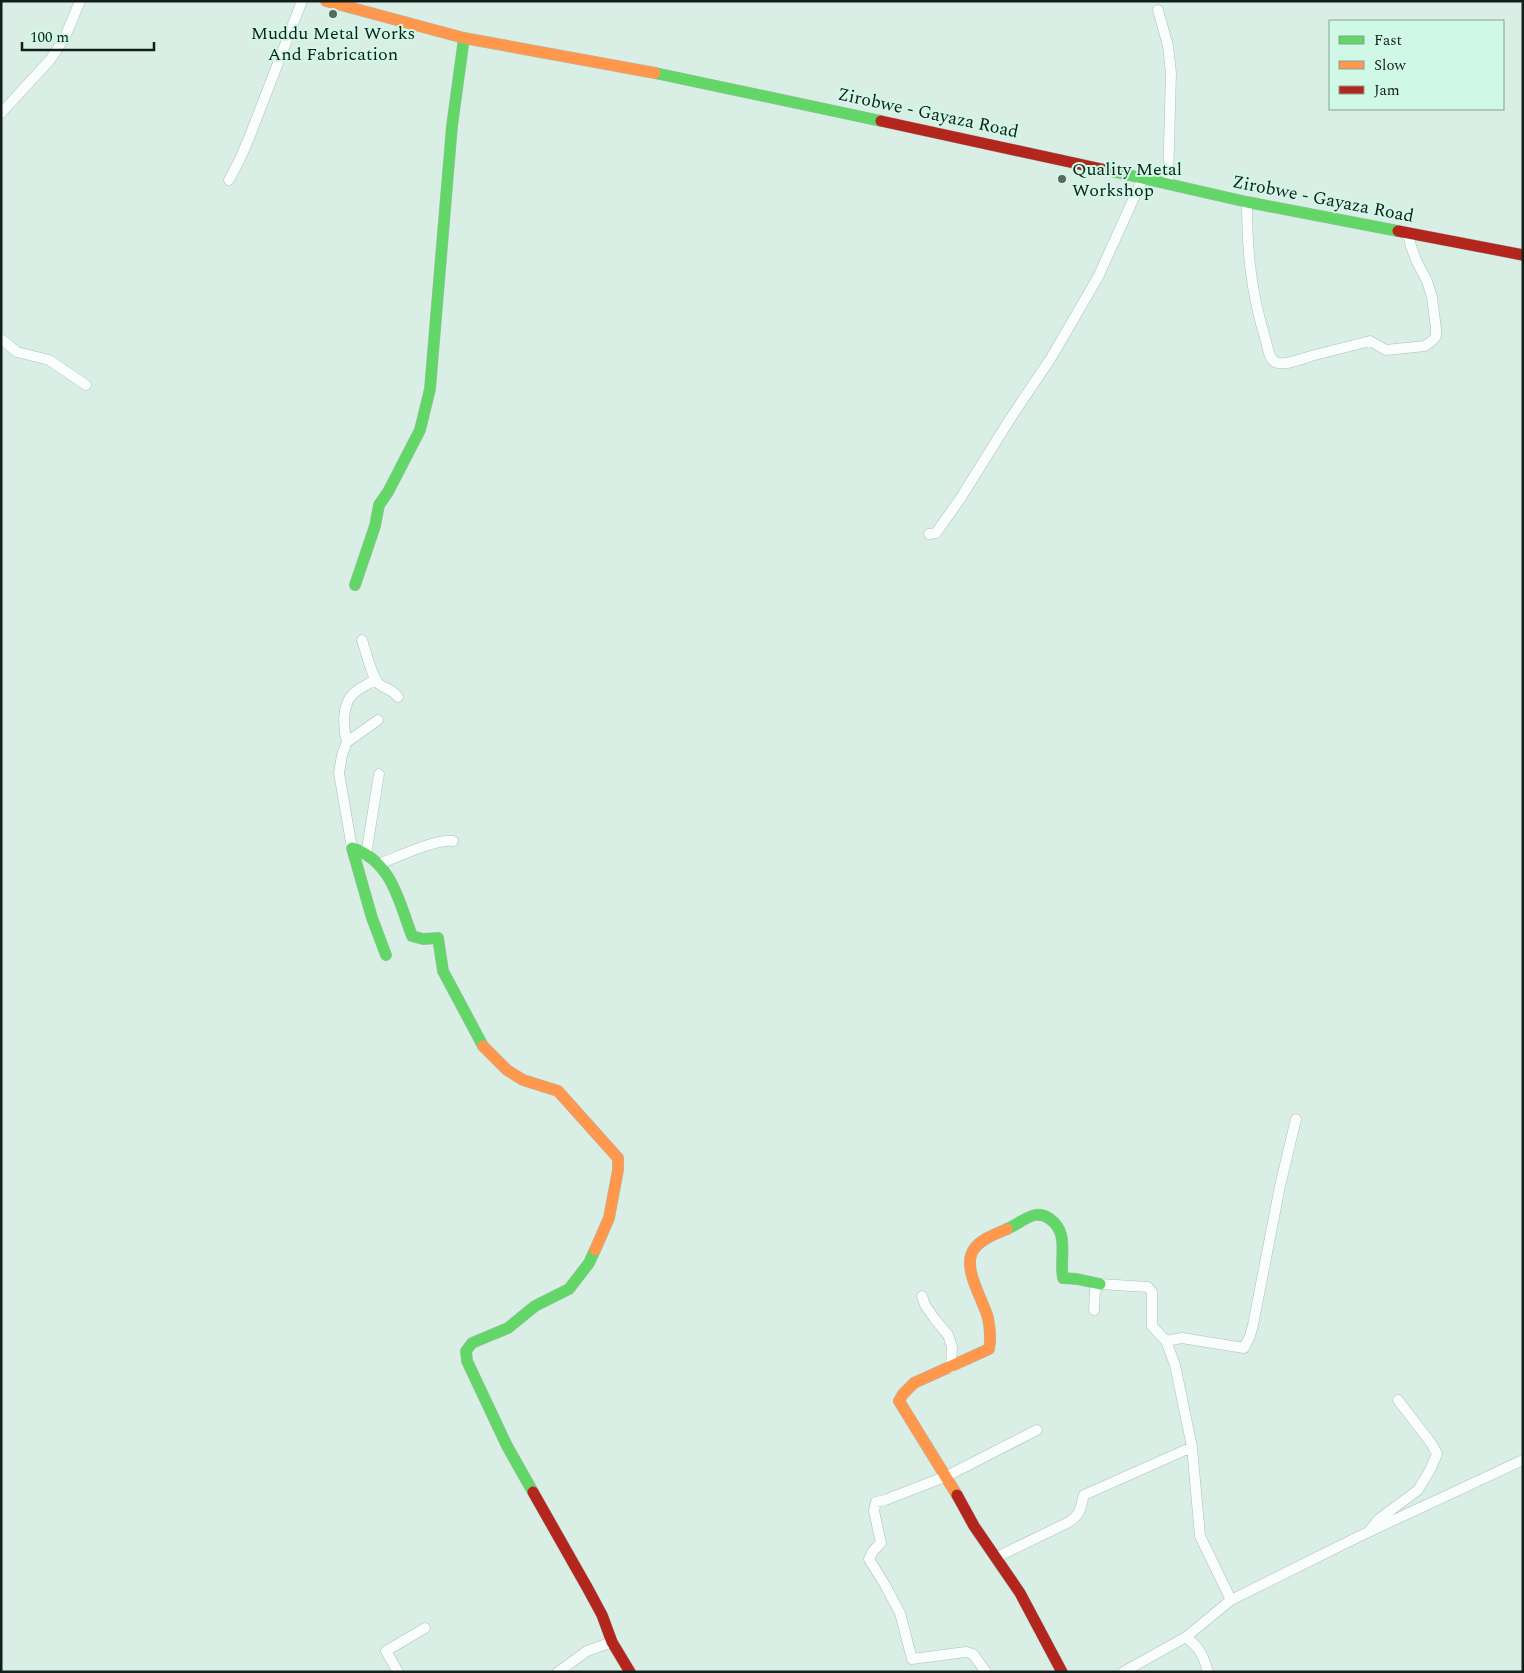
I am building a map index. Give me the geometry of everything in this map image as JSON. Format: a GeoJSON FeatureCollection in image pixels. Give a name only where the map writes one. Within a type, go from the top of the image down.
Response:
{"type":"FeatureCollection","features":[{"type":"Feature","properties":{"kind":"street"},"geometry":{"type":"LineString","coordinates":[[1,113],[50,60],[65,37],[80,1]]}},
{"type":"Feature","properties":{"kind":"street"},"geometry":{"type":"LineString","coordinates":[[229,180],[249,138],[302,1]]}},
{"type":"Feature","properties":{"kind":"street","name":"Zirobwe - Gayaza Road"},"geometry":{"type":"LineString","coordinates":[[326,1],[464,38],[691,80],[1246,202],[1523,255]]}},
{"type":"Feature","properties":{"kind":"street"},"geometry":{"type":"LineString","coordinates":[[1158,10],[1168,46],[1171,73],[1168,184]]}},
{"type":"Feature","properties":{"kind":"street"},"geometry":{"type":"LineString","coordinates":[[355,585],[375,526],[379,505],[388,492],[420,430],[430,389],[452,126],[464,38]]}},
{"type":"Feature","properties":{"kind":"street"},"geometry":{"type":"LineString","coordinates":[[929,534],[936,533],[960,500],[1010,419],[1051,358],[1098,277],[1143,178]]}},
{"type":"Feature","properties":{"kind":"street"},"geometry":{"type":"LineString","coordinates":[[1246,202],[1251,284],[1272,361],[1276,363],[1292,362],[1370,341],[1386,350],[1424,346],[1430,343],[1436,336],[1432,297],[1408,234]]}},
{"type":"Feature","properties":{"kind":"street"},"geometry":{"type":"LineString","coordinates":[[1,339],[17,352],[49,360],[86,385]]}},
{"type":"Feature","properties":{"kind":"street"},"geometry":{"type":"LineString","coordinates":[[362,640],[374,675],[380,684],[393,690],[398,697]]}},
{"type":"Feature","properties":{"kind":"street"},"geometry":{"type":"LineString","coordinates":[[374,675],[373,680],[352,695],[346,708],[344,730],[346,742],[339,773],[352,848],[372,918],[386,955]]}},
{"type":"Feature","properties":{"kind":"street"},"geometry":{"type":"LineString","coordinates":[[346,742],[378,720]]}},
{"type":"Feature","properties":{"kind":"street"},"geometry":{"type":"LineString","coordinates":[[366,855],[380,774]]}},
{"type":"Feature","properties":{"kind":"street"},"geometry":{"type":"LineString","coordinates":[[379,864],[444,840],[453,841]]}},
{"type":"Feature","properties":{"kind":"street"},"geometry":{"type":"LineString","coordinates":[[352,848],[379,864],[391,878],[412,936],[423,939],[438,938],[443,971],[484,1049],[507,1070],[523,1080],[558,1091],[597,1132],[618,1158],[618,1170],[609,1218],[589,1263],[568,1289],[534,1306],[508,1328],[472,1342],[466,1351],[467,1361],[507,1446],[597,1606],[612,1642],[630,1672]]}},
{"type":"Feature","properties":{"kind":"street"},"geometry":{"type":"LineString","coordinates":[[1166,1341],[1182,1338],[1244,1348],[1253,1325],[1280,1186],[1296,1119]]}},
{"type":"Feature","properties":{"kind":"street"},"geometry":{"type":"LineString","coordinates":[[1062,1672],[1020,1593],[974,1526],[947,1476],[899,1401],[902,1392],[921,1379],[951,1368],[989,1349],[988,1318],[969,1259],[973,1249],[988,1238],[1036,1214],[1045,1214],[1059,1227],[1064,1242],[1061,1271],[1063,1278],[1100,1284],[1148,1287],[1152,1292],[1152,1326],[1166,1341],[1175,1364],[1192,1447],[1200,1536],[1231,1600]]}},
{"type":"Feature","properties":{"kind":"street"},"geometry":{"type":"LineString","coordinates":[[1094,1310],[1095,1290],[1100,1284]]}},
{"type":"Feature","properties":{"kind":"street"},"geometry":{"type":"LineString","coordinates":[[922,1296],[925,1305],[948,1334],[952,1347],[951,1368]]}},
{"type":"Feature","properties":{"kind":"street"},"geometry":{"type":"LineString","coordinates":[[1368,1532],[1379,1519],[1418,1490],[1437,1454],[1431,1443],[1398,1400]]}},
{"type":"Feature","properties":{"kind":"street"},"geometry":{"type":"LineString","coordinates":[[986,1672],[974,1654],[966,1652],[912,1660],[900,1613],[869,1559],[873,1551],[881,1543],[874,1511],[876,1502],[886,1500],[947,1476],[1037,1430]]}},
{"type":"Feature","properties":{"kind":"street"},"geometry":{"type":"LineString","coordinates":[[998,1560],[1002,1555],[1070,1522],[1077,1516],[1082,1506],[1084,1495],[1192,1447]]}},
{"type":"Feature","properties":{"kind":"street"},"geometry":{"type":"LineString","coordinates":[[1123,1672],[1186,1637],[1231,1600],[1368,1532],[1523,1460]]}},
{"type":"Feature","properties":{"kind":"street"},"geometry":{"type":"LineString","coordinates":[[398,1672],[386,1651],[425,1628]]}},
{"type":"Feature","properties":{"kind":"street"},"geometry":{"type":"LineString","coordinates":[[1186,1637],[1195,1644],[1203,1656],[1208,1672]]}},
{"type":"Feature","properties":{"kind":"street"},"geometry":{"type":"LineString","coordinates":[[558,1672],[588,1651],[612,1642]]}},
{"type":"Feature","properties":{"kind":"traffic: fast"},"geometry":{"type":"LineString","coordinates":[[355,585],[375,526],[379,505],[388,492],[420,430],[430,389],[452,126],[464,38]]}},
{"type":"Feature","properties":{"kind":"traffic: fast"},"geometry":{"type":"LineString","coordinates":[[655,73],[881,121]]}},
{"type":"Feature","properties":{"kind":"traffic: fast"},"geometry":{"type":"LineString","coordinates":[[1111,171],[1247,202],[1398,231]]}},
{"type":"Feature","properties":{"kind":"traffic: fast"},"geometry":{"type":"LineString","coordinates":[[386,955],[372,918],[352,848],[366,854],[385,873],[398,897],[412,936],[423,939],[438,938],[443,971],[483,1046]]}},
{"type":"Feature","properties":{"kind":"traffic: fast"},"geometry":{"type":"LineString","coordinates":[[1007,1229],[1035,1215],[1048,1218],[1060,1231],[1063,1278],[1100,1284]]}},
{"type":"Feature","properties":{"kind":"traffic: fast"},"geometry":{"type":"LineString","coordinates":[[533,1492],[507,1446],[467,1361],[466,1351],[472,1343],[508,1328],[535,1306],[569,1289],[589,1263],[595,1250]]}},
{"type":"Feature","properties":{"kind":"traffic: slow"},"geometry":{"type":"LineString","coordinates":[[326,1],[464,38],[655,73]]}},
{"type":"Feature","properties":{"kind":"traffic: slow"},"geometry":{"type":"LineString","coordinates":[[483,1046],[507,1070],[523,1080],[558,1091],[618,1158],[618,1170],[609,1218],[595,1250]]}},
{"type":"Feature","properties":{"kind":"traffic: slow"},"geometry":{"type":"LineString","coordinates":[[957,1495],[899,1401],[914,1383],[989,1349],[988,1318],[971,1274],[971,1256],[974,1249],[981,1242],[1007,1229]]}},
{"type":"Feature","properties":{"kind":"traffic: jam"},"geometry":{"type":"LineString","coordinates":[[881,121],[1111,171]]}},
{"type":"Feature","properties":{"kind":"traffic: jam"},"geometry":{"type":"LineString","coordinates":[[1398,231],[1523,255]]}},
{"type":"Feature","properties":{"kind":"traffic: jam"},"geometry":{"type":"LineString","coordinates":[[533,1492],[588,1589],[602,1615],[612,1642],[630,1672]]}},
{"type":"Feature","properties":{"kind":"traffic: jam"},"geometry":{"type":"LineString","coordinates":[[957,1495],[974,1526],[1020,1593],[1062,1672]]}},
{"type":"Feature","properties":{"kind":"place","name":"Muddu Metal Works And Fabrication"},"geometry":{"type":"Point","coordinates":[333,14]}},
{"type":"Feature","properties":{"kind":"place","name":"Quality Metal Workshop"},"geometry":{"type":"Point","coordinates":[1062,179]}}]}
